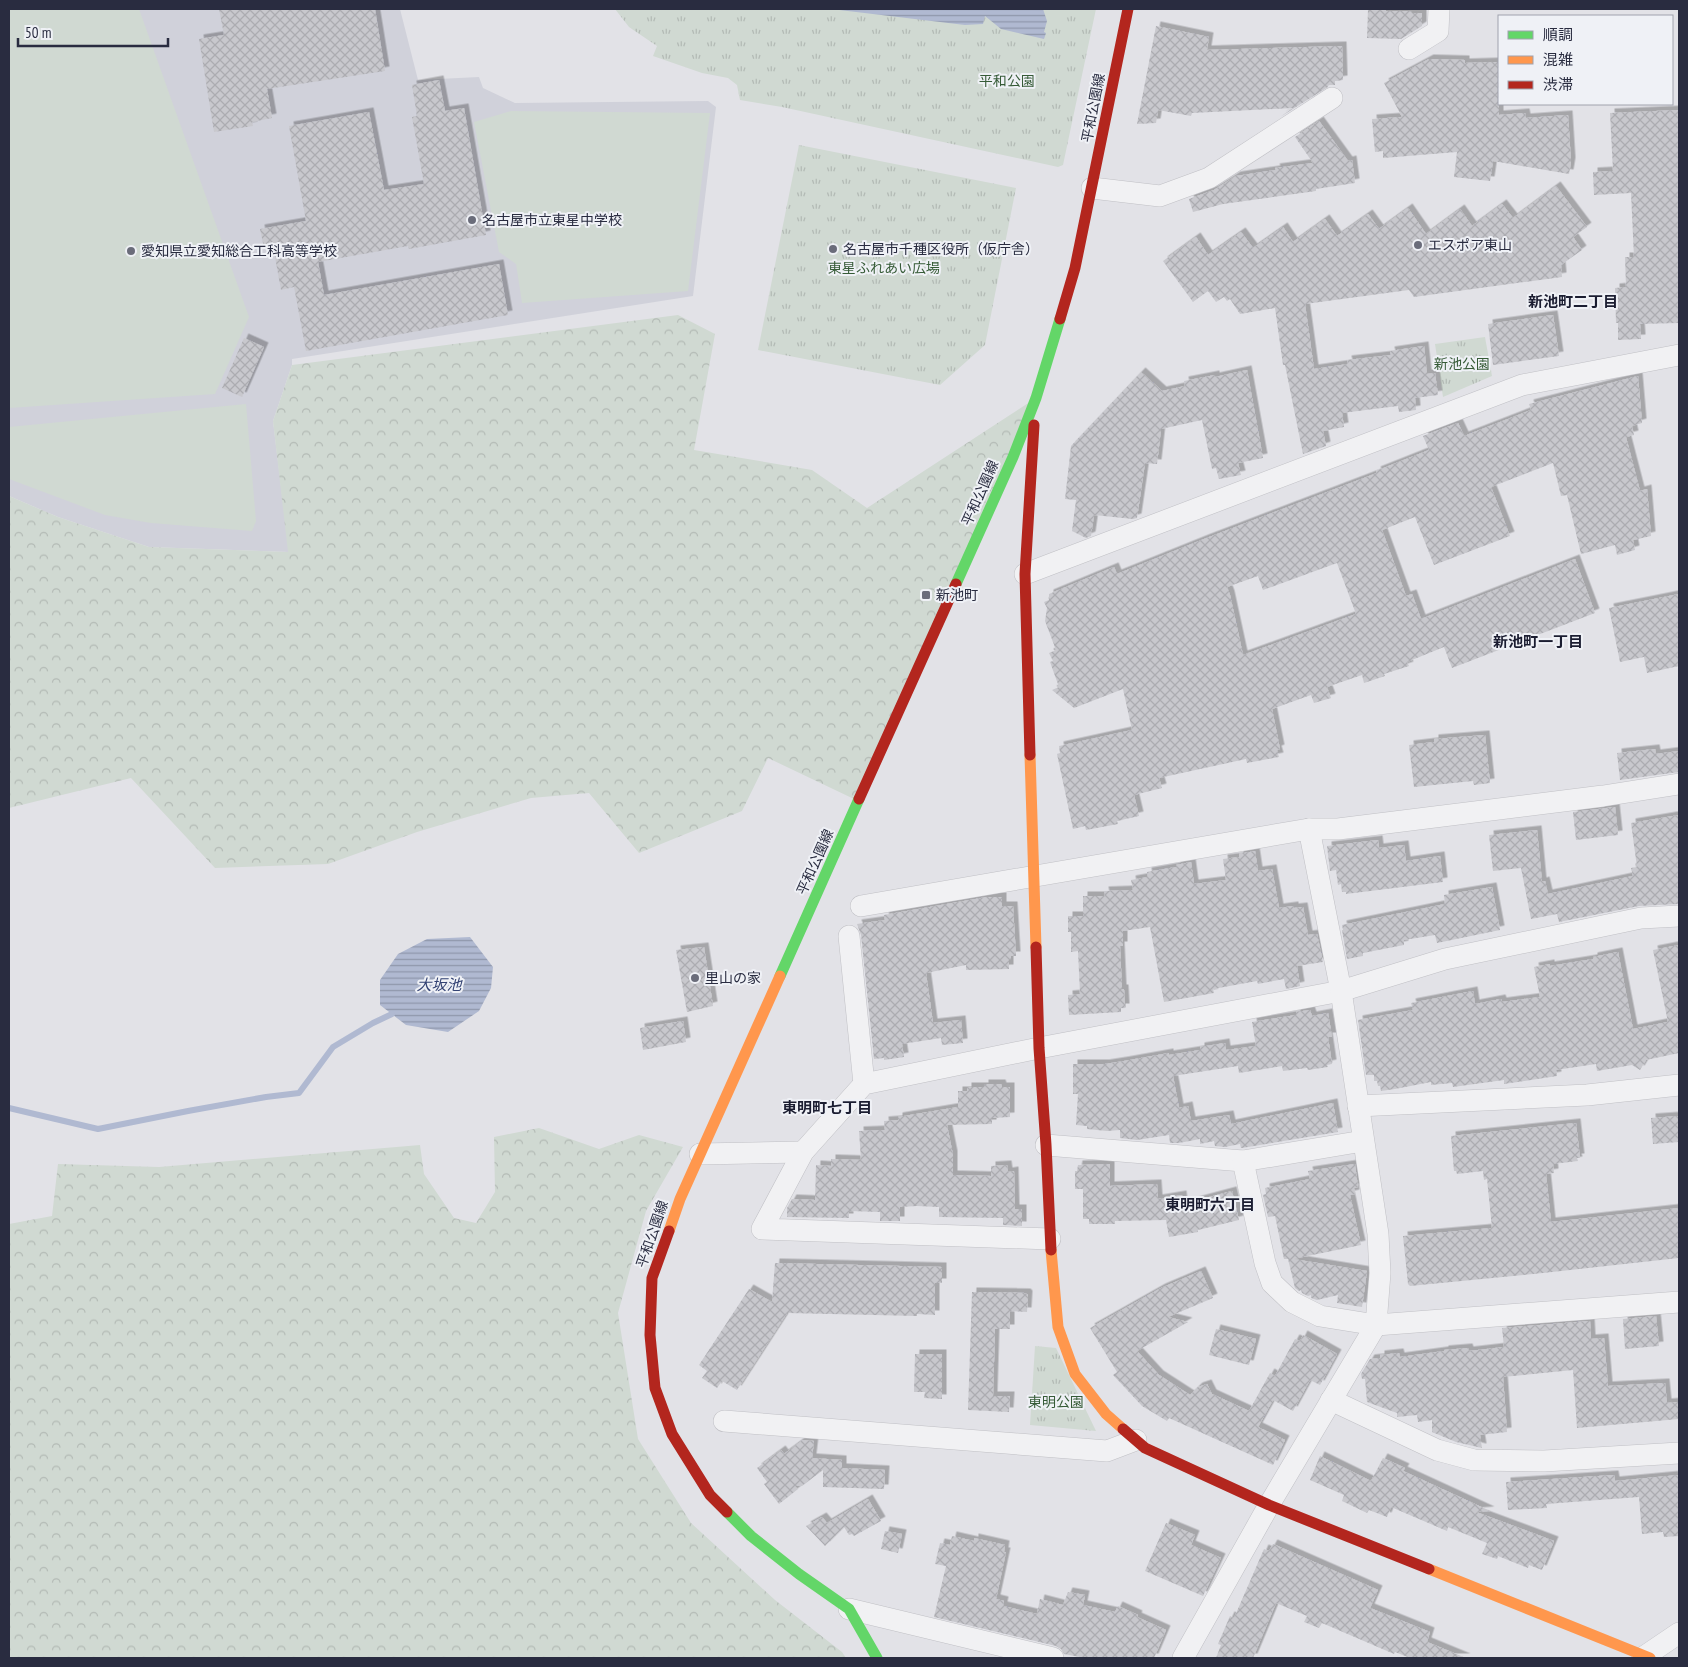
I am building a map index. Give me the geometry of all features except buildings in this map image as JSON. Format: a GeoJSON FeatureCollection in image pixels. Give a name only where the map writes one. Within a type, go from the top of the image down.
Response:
{"type":"FeatureCollection","features":[{"type":"Feature","properties":{"kind":"street","name":"平和公園線"},"geometry":{"type":"LineString","coordinates":[[877,1658],[849,1609],[751,1536],[710,1495],[672,1434],[655,1388],[650,1335],[652,1278],[680,1199],[1009,466],[1036,398],[1075,268],[1128,9]]}},
{"type":"Feature","properties":{"kind":"street"},"geometry":{"type":"LineString","coordinates":[[1409,49],[1438,31],[1439,9]]}},
{"type":"Feature","properties":{"kind":"street"},"geometry":{"type":"LineString","coordinates":[[1092,188],[1160,196],[1193,184],[1209,178],[1332,98]]}},
{"type":"Feature","properties":{"kind":"street"},"geometry":{"type":"LineString","coordinates":[[1025,574],[1522,385],[1679,355]]}},
{"type":"Feature","properties":{"kind":"street"},"geometry":{"type":"LineString","coordinates":[[1036,398],[1025,574],[1039,1048],[1050,1238],[1058,1327],[1075,1374],[1106,1414],[1145,1448],[1269,1505],[1646,1657],[1679,1633]]}},
{"type":"Feature","properties":{"kind":"street"},"geometry":{"type":"LineString","coordinates":[[861,906],[1310,830],[1347,828],[1602,796],[1679,784]]}},
{"type":"Feature","properties":{"kind":"street"},"geometry":{"type":"LineString","coordinates":[[1183,1658],[1269,1505],[1376,1325],[1380,1273],[1378,1234],[1341,991],[1310,830]]}},
{"type":"Feature","properties":{"kind":"street"},"geometry":{"type":"LineString","coordinates":[[1050,1238],[762,1229],[803,1152],[864,1084],[1039,1048],[1341,991],[1445,959],[1641,918],[1679,916]]}},
{"type":"Feature","properties":{"kind":"street"},"geometry":{"type":"LineString","coordinates":[[849,936],[864,1084]]}},
{"type":"Feature","properties":{"kind":"street"},"geometry":{"type":"LineString","coordinates":[[1358,1106],[1587,1095],[1679,1085]]}},
{"type":"Feature","properties":{"kind":"street"},"geometry":{"type":"LineString","coordinates":[[1046,1145],[1243,1161],[1363,1141]]}},
{"type":"Feature","properties":{"kind":"street"},"geometry":{"type":"LineString","coordinates":[[700,1154],[803,1152]]}},
{"type":"Feature","properties":{"kind":"street"},"geometry":{"type":"LineString","coordinates":[[1243,1161],[1265,1263],[1272,1283],[1292,1302],[1320,1316],[1376,1325],[1679,1302]]}},
{"type":"Feature","properties":{"kind":"street"},"geometry":{"type":"LineString","coordinates":[[1331,1400],[1437,1450],[1474,1460],[1544,1461],[1679,1453]]}},
{"type":"Feature","properties":{"kind":"street"},"geometry":{"type":"LineString","coordinates":[[724,1421],[1108,1451],[1136,1440]]}},
{"type":"Feature","properties":{"kind":"street"},"geometry":{"type":"LineString","coordinates":[[849,1609],[1053,1658]]}},
{"type":"Feature","properties":{"kind":"shaded area"},"geometry":{"type":"Polygon","coordinates":[[[9,9],[400,9],[418,80],[479,77],[483,88],[515,103],[708,101],[716,107],[693,296],[292,359],[292,365],[273,421],[289,552],[149,547],[58,517],[9,496],[9,9]]]}},
{"type":"Feature","properties":{"kind":"green space"},"geometry":{"type":"Polygon","coordinates":[[[139,9],[249,317],[215,394],[9,408],[9,10],[139,9]]]}},
{"type":"Feature","properties":{"kind":"green space","name":"平和公園"},"geometry":{"type":"Polygon","coordinates":[[[615,9],[1096,9],[1063,165],[1058,167],[782,107],[740,100],[737,85],[728,78],[702,73],[653,56],[657,46],[629,27],[615,9]]]}},
{"type":"Feature","properties":{"kind":"green space"},"geometry":{"type":"Polygon","coordinates":[[[511,111],[710,113],[688,291],[522,303],[516,264],[499,252],[474,122],[511,111]]]}},
{"type":"Feature","properties":{"kind":"green space","name":"東星ふれあい広場"},"geometry":{"type":"Polygon","coordinates":[[[799,145],[1016,188],[985,345],[940,385],[758,350],[799,145]]]}},
{"type":"Feature","properties":{"kind":"green space"},"geometry":{"type":"Polygon","coordinates":[[[678,315],[715,334],[694,450],[812,470],[867,508],[1036,398],[854,799],[768,758],[742,811],[639,853],[589,793],[531,798],[417,832],[328,864],[215,868],[131,778],[9,808],[9,496],[58,517],[149,547],[288,552],[273,421],[292,365],[678,315]]]}},
{"type":"Feature","properties":{"kind":"green space","name":"新池公園"},"geometry":{"type":"Polygon","coordinates":[[[1485,337],[1492,376],[1443,397],[1435,344],[1485,337]]]}},
{"type":"Feature","properties":{"kind":"green space"},"geometry":{"type":"Polygon","coordinates":[[[246,404],[256,521],[252,531],[151,523],[105,515],[9,479],[9,427],[246,404]]]}},
{"type":"Feature","properties":{"kind":"green space"},"geometry":{"type":"Polygon","coordinates":[[[539,1128],[599,1149],[639,1135],[683,1147],[646,1211],[618,1313],[638,1439],[691,1523],[775,1600],[842,1652],[846,1658],[9,1658],[9,1224],[52,1216],[58,1164],[159,1167],[420,1145],[424,1174],[454,1218],[476,1223],[495,1192],[494,1137],[539,1128]]]}},
{"type":"Feature","properties":{"kind":"green space","name":"東明公園"},"geometry":{"type":"Polygon","coordinates":[[[1035,1346],[1056,1348],[1096,1431],[1030,1425],[1035,1346]]]}},
{"type":"Feature","properties":{"kind":"water"},"geometry":{"type":"Polygon","coordinates":[[[831,9],[1043,9],[1047,21],[1044,32],[1046,33],[1044,39],[1001,29],[985,16],[983,24],[965,25],[831,9]]]}},
{"type":"Feature","properties":{"kind":"water","name":"大坂池"},"geometry":{"type":"Polygon","coordinates":[[[470,937],[493,967],[491,988],[479,1011],[448,1032],[406,1025],[380,1005],[380,980],[398,954],[427,939],[470,937]]]}},
{"type":"Feature","properties":{"kind":"waterway"},"geometry":{"type":"LineString","coordinates":[[9,1108],[98,1129],[266,1097],[299,1093],[333,1047],[392,1014]]}},
{"type":"Feature","properties":{"kind":"traffic: fast"},"geometry":{"type":"LineString","coordinates":[[956,584],[1013,457],[1036,398],[1060,319]]}},
{"type":"Feature","properties":{"kind":"traffic: fast"},"geometry":{"type":"LineString","coordinates":[[780,976],[859,799]]}},
{"type":"Feature","properties":{"kind":"traffic: fast"},"geometry":{"type":"LineString","coordinates":[[727,1512],[751,1536],[799,1574],[849,1609],[877,1658]]}},
{"type":"Feature","properties":{"kind":"traffic: slow"},"geometry":{"type":"LineString","coordinates":[[1030,755],[1036,947]]}},
{"type":"Feature","properties":{"kind":"traffic: slow"},"geometry":{"type":"LineString","coordinates":[[669,1231],[680,1199],[780,976]]}},
{"type":"Feature","properties":{"kind":"traffic: slow"},"geometry":{"type":"LineString","coordinates":[[1051,1250],[1058,1327],[1075,1374],[1106,1414],[1123,1429]]}},
{"type":"Feature","properties":{"kind":"traffic: slow"},"geometry":{"type":"LineString","coordinates":[[1429,1569],[1650,1658]]}},
{"type":"Feature","properties":{"kind":"traffic: jam"},"geometry":{"type":"LineString","coordinates":[[1060,319],[1075,268],[1128,9]]}},
{"type":"Feature","properties":{"kind":"traffic: jam"},"geometry":{"type":"LineString","coordinates":[[1030,755],[1025,574],[1034,425]]}},
{"type":"Feature","properties":{"kind":"traffic: jam"},"geometry":{"type":"LineString","coordinates":[[859,799],[956,584]]}},
{"type":"Feature","properties":{"kind":"traffic: jam"},"geometry":{"type":"LineString","coordinates":[[1036,947],[1039,1048],[1051,1250]]}},
{"type":"Feature","properties":{"kind":"traffic: jam"},"geometry":{"type":"LineString","coordinates":[[669,1231],[652,1278],[650,1335],[655,1388],[672,1434],[710,1495],[727,1512]]}},
{"type":"Feature","properties":{"kind":"traffic: jam"},"geometry":{"type":"LineString","coordinates":[[1123,1429],[1145,1448],[1269,1505],[1429,1569]]}},
{"type":"Feature","properties":{"kind":"place","name":"名古屋市立東星中学校"},"geometry":{"type":"Point","coordinates":[472,220]}},
{"type":"Feature","properties":{"kind":"place","name":"エスポア東山"},"geometry":{"type":"Point","coordinates":[1418,245]}},
{"type":"Feature","properties":{"kind":"place","name":"名古屋市千種区役所（仮庁舎）"},"geometry":{"type":"Point","coordinates":[833,249]}},
{"type":"Feature","properties":{"kind":"place","name":"愛知県立愛知総合工科高等学校"},"geometry":{"type":"Point","coordinates":[131,251]}},
{"type":"Feature","properties":{"kind":"place","name":"新池町"},"geometry":{"type":"Point","coordinates":[926,595]}},
{"type":"Feature","properties":{"kind":"place","name":"里山の家"},"geometry":{"type":"Point","coordinates":[695,978]}},
{"type":"Feature","properties":{"kind":"district","name":"新池町二丁目"},"geometry":{"type":"Point","coordinates":[1573,301]}},
{"type":"Feature","properties":{"kind":"district","name":"新池町一丁目"},"geometry":{"type":"Point","coordinates":[1538,641]}},
{"type":"Feature","properties":{"kind":"district","name":"東明町七丁目"},"geometry":{"type":"Point","coordinates":[827,1107]}},
{"type":"Feature","properties":{"kind":"district","name":"東明町六丁目"},"geometry":{"type":"Point","coordinates":[1210,1204]}}]}
